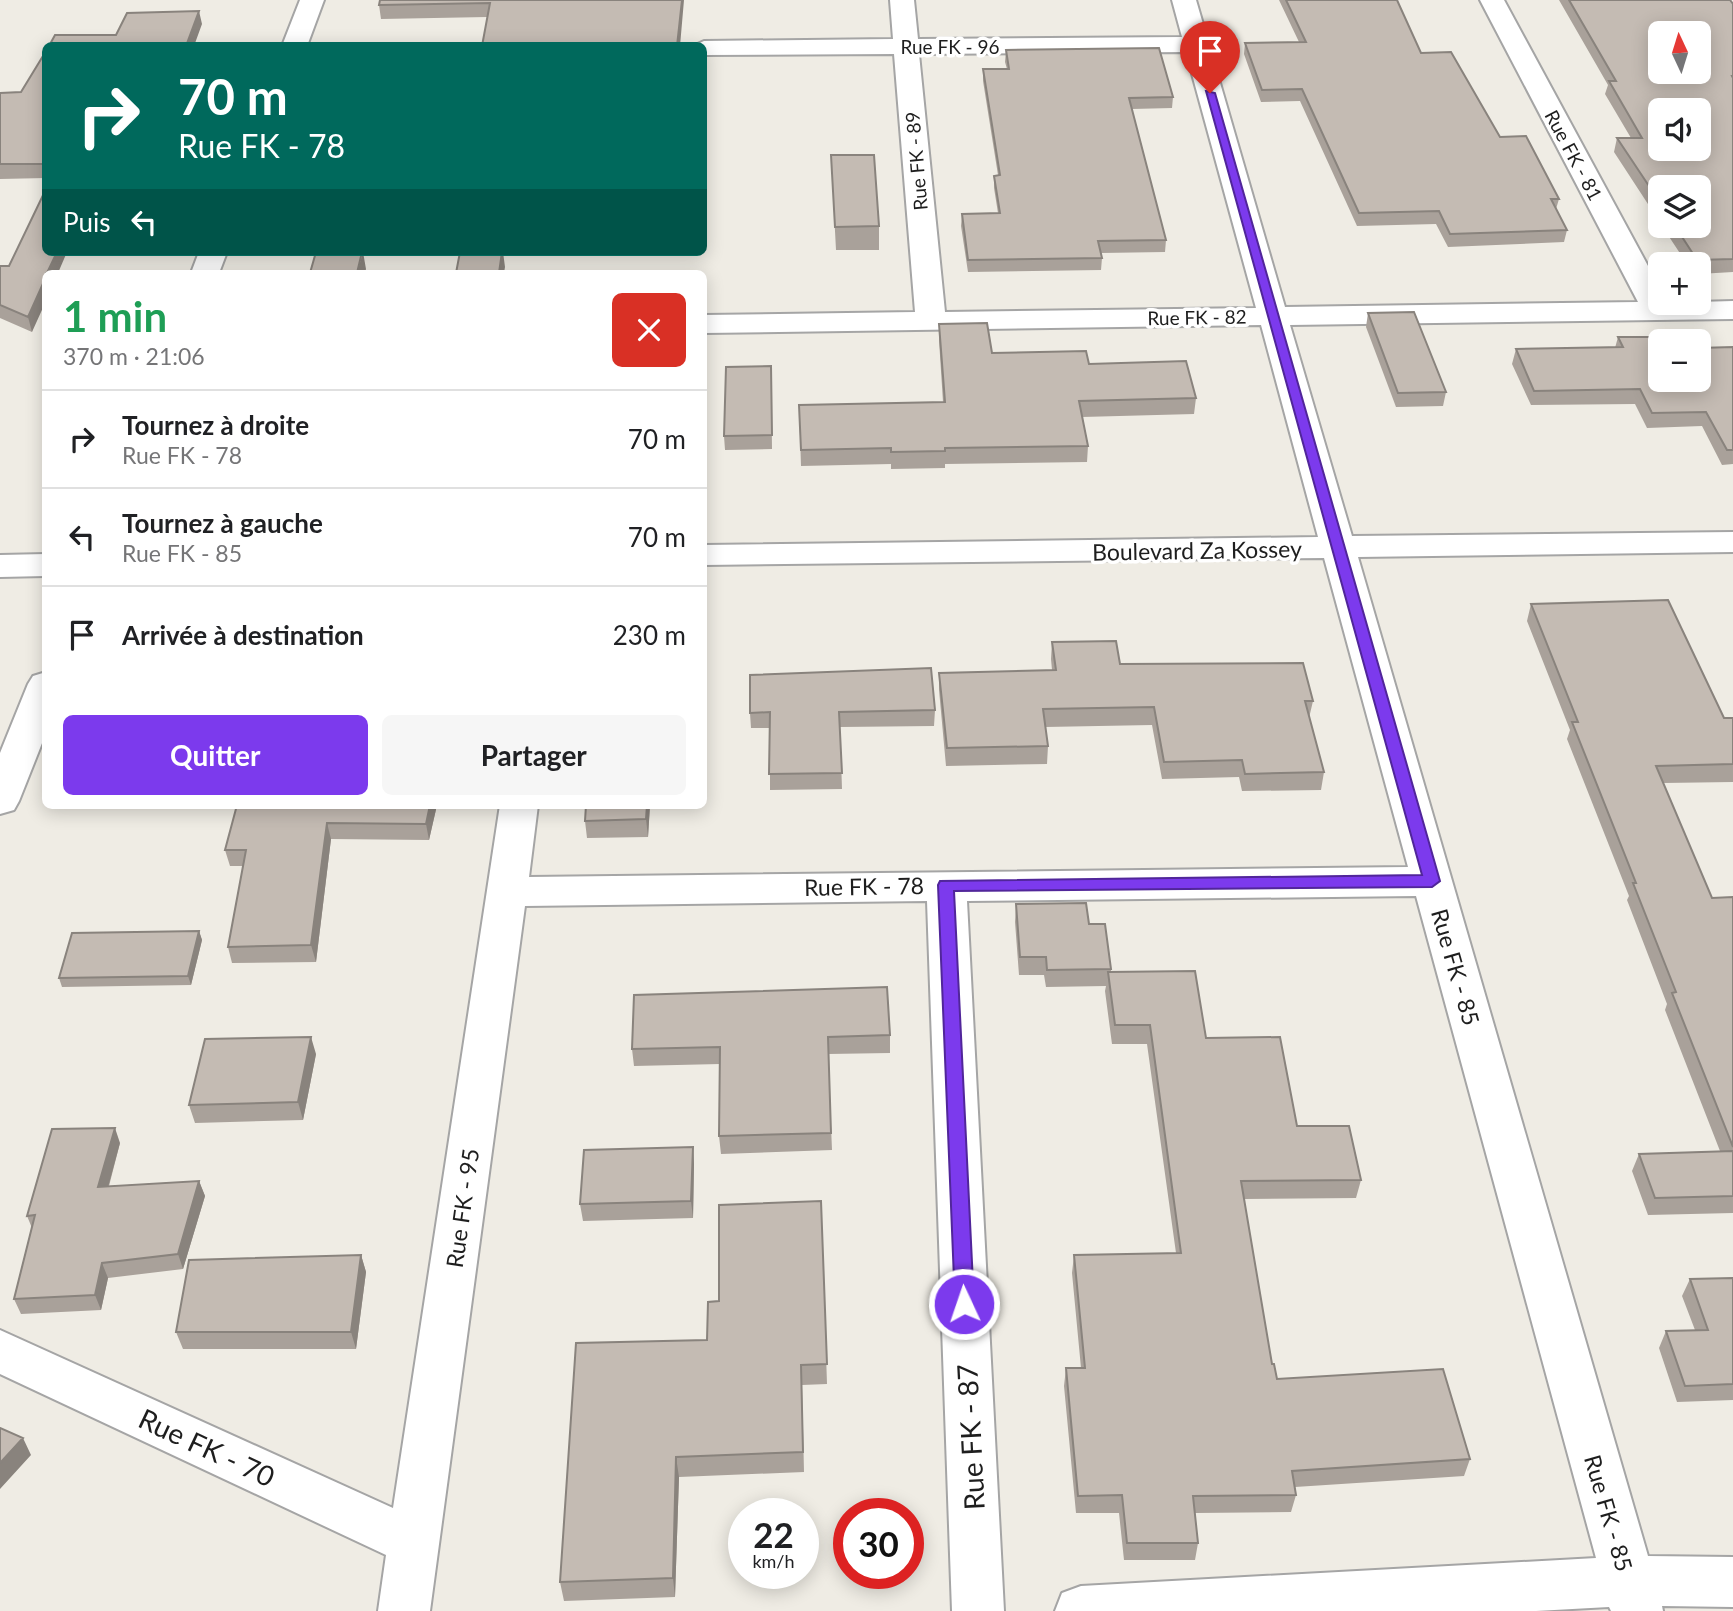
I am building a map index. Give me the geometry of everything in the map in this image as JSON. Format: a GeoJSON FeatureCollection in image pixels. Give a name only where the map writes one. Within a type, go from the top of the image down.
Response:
{"type":"FeatureCollection","features":[{"type":"Feature","properties":{"kind":"street"},"geometry":{"type":"LineString","coordinates":[[296,42],[312,0]]}},
{"type":"Feature","properties":{"kind":"street","name":"Rue FK - 89"},"geometry":{"type":"LineString","coordinates":[[902,0],[931,322]]}},
{"type":"Feature","properties":{"kind":"street","name":"Rue FK - 85"},"geometry":{"type":"LineString","coordinates":[[1184,0],[1633,1596]]}},
{"type":"Feature","properties":{"kind":"street","name":"Rue FK - 81"},"geometry":{"type":"LineString","coordinates":[[1492,0],[1648,293]]}},
{"type":"Feature","properties":{"kind":"street","name":"Rue FK - 96"},"geometry":{"type":"LineString","coordinates":[[707,48],[1196,44]]}},
{"type":"Feature","properties":{"kind":"street","name":"Rue FK - 82"},"geometry":{"type":"LineString","coordinates":[[707,324],[1648,310]]}},
{"type":"Feature","properties":{"kind":"street","name":"Rue FK - 82"},"geometry":{"type":"LineString","coordinates":[[1711,310],[1733,310]]}},
{"type":"Feature","properties":{"kind":"street","name":"Boulevard Za Kossey"},"geometry":{"type":"LineString","coordinates":[[707,555],[1733,542]]}},
{"type":"Feature","properties":{"kind":"street"},"geometry":{"type":"LineString","coordinates":[[0,566],[42,565]]}},
{"type":"Feature","properties":{"kind":"street"},"geometry":{"type":"LineString","coordinates":[[0,801],[42,694]]}},
{"type":"Feature","properties":{"kind":"street","name":"Rue FK - 95"},"geometry":{"type":"LineString","coordinates":[[404,1611],[518,809]]}},
{"type":"Feature","properties":{"kind":"street","name":"Rue FK - 78"},"geometry":{"type":"LineString","coordinates":[[506,891],[1432,881]]}},
{"type":"Feature","properties":{"kind":"street","name":"Rue FK - 87"},"geometry":{"type":"LineString","coordinates":[[946,885],[978,1611]]}},
{"type":"Feature","properties":{"kind":"street","name":"Rue FK - 70"},"geometry":{"type":"LineString","coordinates":[[0,1351],[414,1543]]}},
{"type":"Feature","properties":{"kind":"street"},"geometry":{"type":"LineString","coordinates":[[1081,1611],[1633,1596],[1733,1582]]}},
{"type":"Feature","properties":{"kind":"building"},"geometry":{"type":"Polygon","coordinates":[[[380,0],[682,0],[677,42],[483,42],[490,3],[379,5],[380,0]]]}},
{"type":"Feature","properties":{"kind":"building"},"geometry":{"type":"Polygon","coordinates":[[[1286,0],[1397,0],[1421,53],[1451,52],[1500,137],[1526,136],[1559,199],[1551,199],[1567,230],[1450,234],[1439,211],[1359,213],[1302,89],[1262,90],[1245,43],[1306,42],[1286,0]]]}},
{"type":"Feature","properties":{"kind":"building"},"geometry":{"type":"Polygon","coordinates":[[[1569,0],[1730,0],[1733,4],[1733,259],[1711,260],[1711,252],[1692,252],[1683,238],[1711,238],[1711,175],[1648,175],[1648,184],[1617,138],[1642,138],[1609,81],[1616,81],[1569,0]]]}},
{"type":"Feature","properties":{"kind":"building"},"geometry":{"type":"Polygon","coordinates":[[[199,11],[187,42],[51,42],[55,35],[116,35],[127,13],[199,11]]]}},
{"type":"Feature","properties":{"kind":"building"},"geometry":{"type":"Polygon","coordinates":[[[1159,48],[1173,97],[1129,98],[1166,240],[1098,241],[1102,258],[968,260],[962,214],[1000,213],[994,176],[1000,175],[983,69],[1009,69],[1006,50],[1159,48]]]}},
{"type":"Feature","properties":{"kind":"building"},"geometry":{"type":"Polygon","coordinates":[[[42,58],[42,164],[0,164],[0,93],[21,92],[42,58]]]}},
{"type":"Feature","properties":{"kind":"building"},"geometry":{"type":"Polygon","coordinates":[[[831,155],[874,155],[879,226],[835,227],[831,155]]]}},
{"type":"Feature","properties":{"kind":"building"},"geometry":{"type":"Polygon","coordinates":[[[42,197],[42,256],[55,256],[48,270],[42,270],[42,286],[28,317],[0,305],[0,266],[9,266],[42,197]]]}},
{"type":"Feature","properties":{"kind":"building"},"geometry":{"type":"Polygon","coordinates":[[[315,256],[361,256],[358,270],[311,270],[315,256]]]}},
{"type":"Feature","properties":{"kind":"building"},"geometry":{"type":"Polygon","coordinates":[[[459,256],[501,256],[499,270],[457,270],[459,256]]]}},
{"type":"Feature","properties":{"kind":"building"},"geometry":{"type":"Polygon","coordinates":[[[1414,312],[1446,392],[1398,393],[1368,313],[1414,312]]]}},
{"type":"Feature","properties":{"kind":"building"},"geometry":{"type":"Polygon","coordinates":[[[987,323],[992,353],[1086,351],[1089,364],[1186,361],[1196,398],[1079,401],[1088,446],[945,448],[945,451],[891,452],[891,448],[801,450],[799,405],[945,402],[939,324],[987,323]]]}},
{"type":"Feature","properties":{"kind":"building"},"geometry":{"type":"Polygon","coordinates":[[[1618,337],[1648,337],[1648,392],[1711,392],[1711,348],[1733,347],[1733,450],[1727,450],[1706,412],[1652,413],[1640,389],[1534,391],[1516,349],[1623,347],[1618,337]]]}},
{"type":"Feature","properties":{"kind":"building"},"geometry":{"type":"Polygon","coordinates":[[[771,366],[772,435],[724,436],[726,367],[771,366]]]}},
{"type":"Feature","properties":{"kind":"building"},"geometry":{"type":"Polygon","coordinates":[[[1668,600],[1724,718],[1733,718],[1733,764],[1656,766],[1712,898],[1733,897],[1733,1147],[1672,993],[1676,992],[1572,722],[1578,722],[1531,604],[1668,600]]]}},
{"type":"Feature","properties":{"kind":"building"},"geometry":{"type":"Polygon","coordinates":[[[1116,641],[1120,664],[1303,663],[1313,701],[1305,701],[1324,772],[1245,774],[1242,760],[1164,762],[1154,707],[1043,709],[1048,746],[947,748],[939,673],[1056,670],[1052,642],[1116,641]]]}},
{"type":"Feature","properties":{"kind":"building"},"geometry":{"type":"Polygon","coordinates":[[[931,668],[935,710],[839,712],[842,773],[769,774],[770,712],[750,713],[750,675],[931,668]]]}},
{"type":"Feature","properties":{"kind":"building"},"geometry":{"type":"Polygon","coordinates":[[[236,809],[429,809],[426,824],[327,823],[311,945],[228,947],[246,850],[225,850],[236,809]]]}},
{"type":"Feature","properties":{"kind":"building"},"geometry":{"type":"Polygon","coordinates":[[[586,809],[647,809],[646,819],[585,821],[586,809]]]}},
{"type":"Feature","properties":{"kind":"building"},"geometry":{"type":"Polygon","coordinates":[[[1086,903],[1089,924],[1105,924],[1111,969],[1047,970],[1046,957],[1020,957],[1016,904],[1086,903]]]}},
{"type":"Feature","properties":{"kind":"building"},"geometry":{"type":"Polygon","coordinates":[[[199,931],[188,976],[59,978],[72,933],[199,931]]]}},
{"type":"Feature","properties":{"kind":"building"},"geometry":{"type":"Polygon","coordinates":[[[1195,971],[1206,1038],[1280,1037],[1297,1126],[1349,1126],[1361,1180],[1241,1181],[1272,1364],[1277,1379],[1443,1369],[1470,1459],[1292,1471],[1296,1495],[1193,1496],[1198,1543],[1127,1543],[1122,1495],[1078,1496],[1066,1368],[1085,1368],[1074,1255],[1181,1253],[1150,1025],[1115,1025],[1108,972],[1195,971]]]}},
{"type":"Feature","properties":{"kind":"building"},"geometry":{"type":"Polygon","coordinates":[[[887,987],[890,1035],[828,1037],[831,1133],[719,1136],[720,1047],[632,1049],[634,995],[887,987]]]}},
{"type":"Feature","properties":{"kind":"building"},"geometry":{"type":"Polygon","coordinates":[[[311,1037],[298,1102],[189,1105],[205,1039],[311,1037]]]}},
{"type":"Feature","properties":{"kind":"building"},"geometry":{"type":"Polygon","coordinates":[[[115,1128],[98,1187],[199,1181],[178,1254],[102,1263],[95,1295],[14,1299],[35,1215],[27,1216],[52,1129],[115,1128]]]}},
{"type":"Feature","properties":{"kind":"building"},"geometry":{"type":"Polygon","coordinates":[[[693,1147],[691,1201],[580,1204],[584,1150],[693,1147]]]}},
{"type":"Feature","properties":{"kind":"building"},"geometry":{"type":"Polygon","coordinates":[[[1733,1151],[1733,1196],[1655,1198],[1639,1154],[1733,1151]]]}},
{"type":"Feature","properties":{"kind":"building"},"geometry":{"type":"Polygon","coordinates":[[[821,1201],[827,1364],[801,1365],[803,1452],[676,1457],[673,1578],[560,1582],[576,1343],[707,1340],[708,1302],[719,1301],[719,1205],[821,1201]]]}},
{"type":"Feature","properties":{"kind":"building"},"geometry":{"type":"Polygon","coordinates":[[[361,1255],[351,1332],[176,1332],[189,1260],[361,1255]]]}},
{"type":"Feature","properties":{"kind":"building"},"geometry":{"type":"Polygon","coordinates":[[[1733,1278],[1733,1384],[1685,1386],[1666,1331],[1708,1330],[1690,1279],[1733,1278]]]}},
{"type":"Feature","properties":{"kind":"building"},"geometry":{"type":"Polygon","coordinates":[[[0,1428],[23,1438],[0,1463],[0,1428]]]}},
{"type":"Feature","properties":{"kind":"route"},"geometry":{"type":"LineString","coordinates":[[964,1304],[946,885],[1432,881],[1210,93]]}}]}
